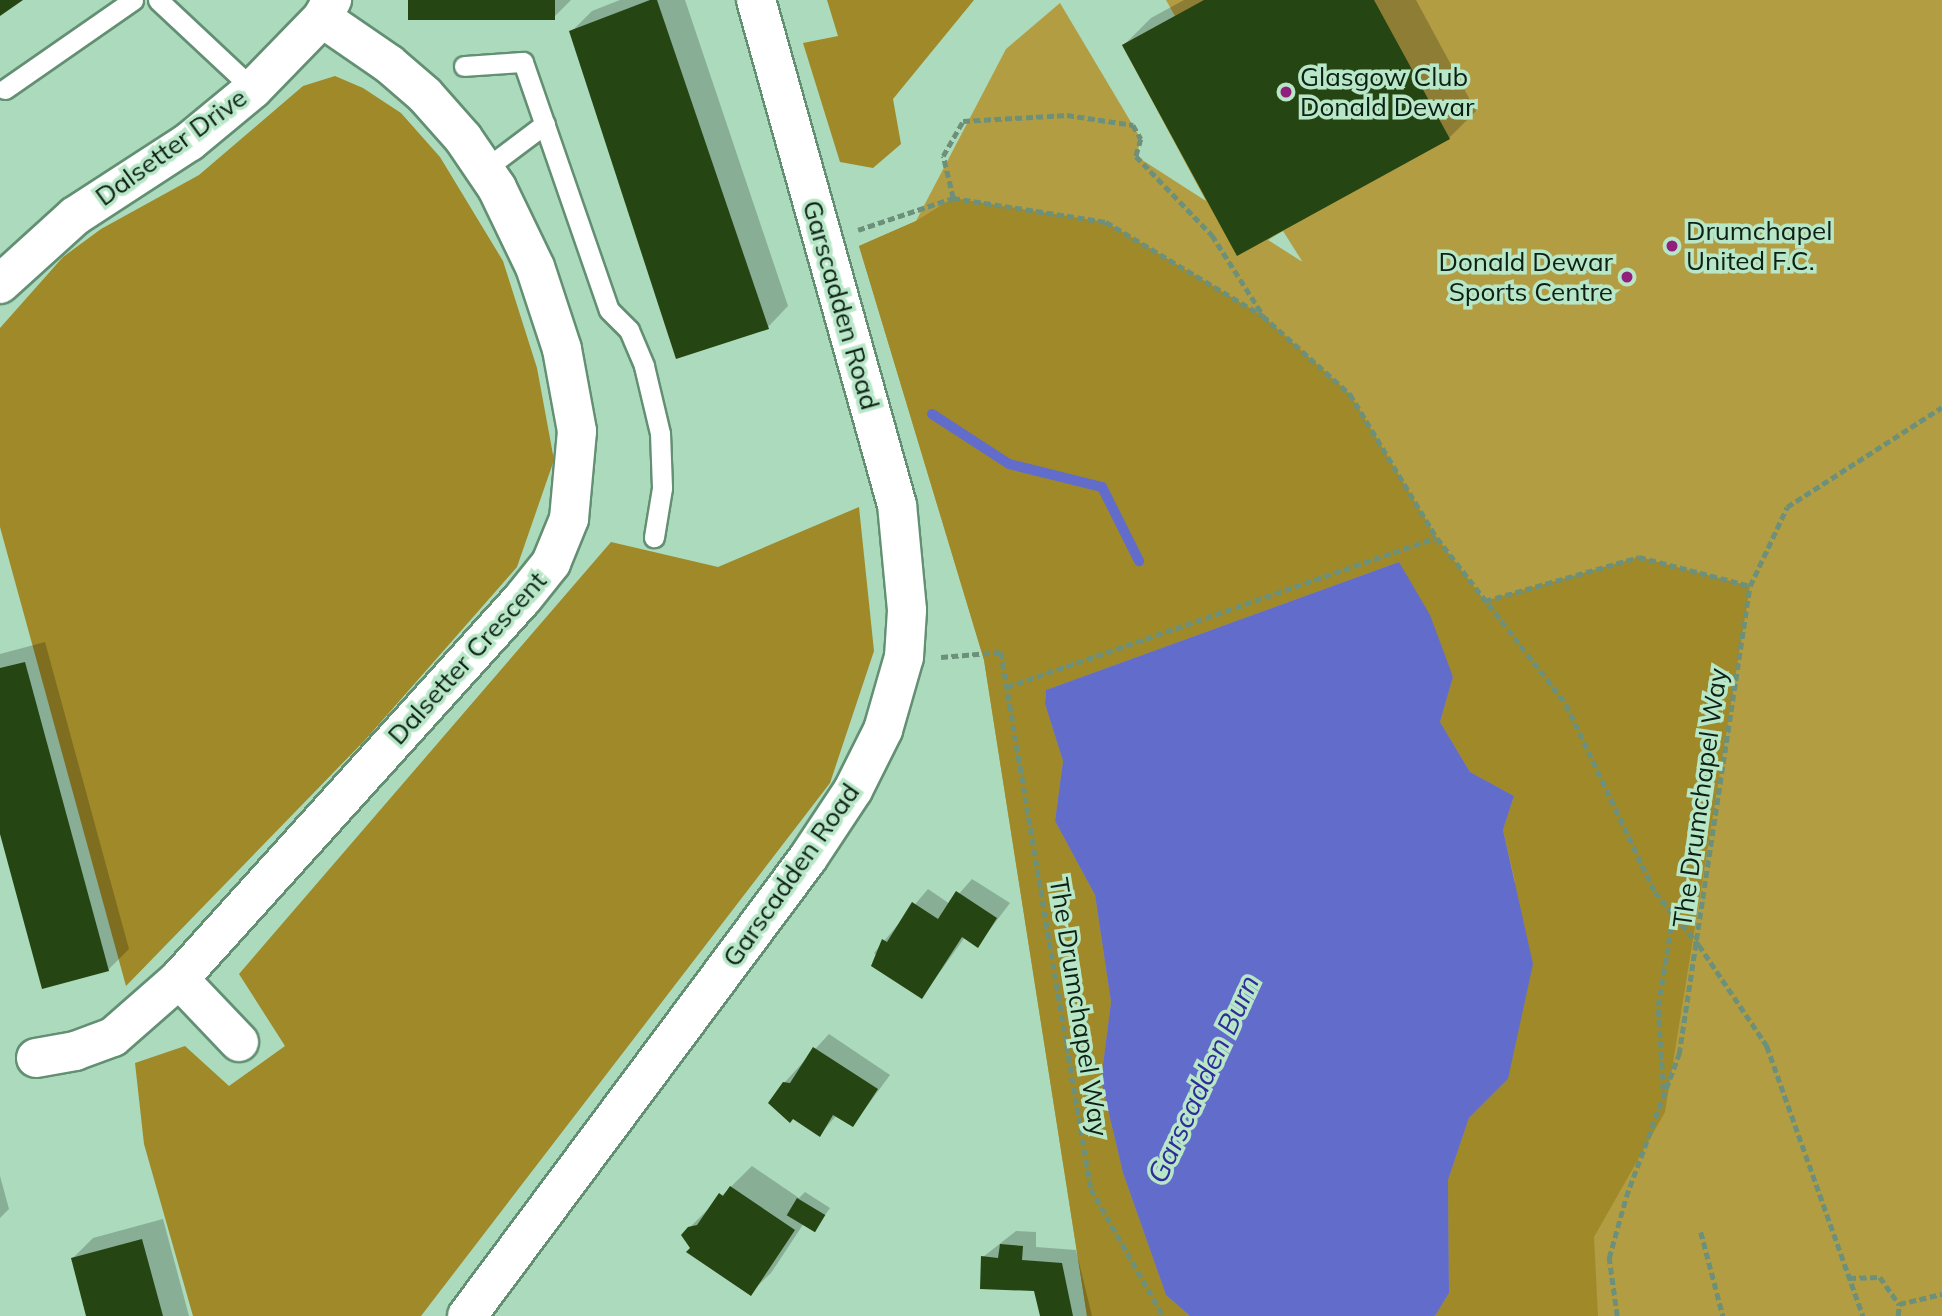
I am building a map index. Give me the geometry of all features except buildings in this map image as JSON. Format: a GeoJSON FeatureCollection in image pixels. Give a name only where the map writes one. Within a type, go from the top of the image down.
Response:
{"type":"FeatureCollection","features":[{"type":"Feature","properties":{"kind":"street","name":"Garscadden Road"},"geometry":{"type":"LineString","coordinates":[[467,1316],[838,813],[883,730],[904,657],[907,610],[897,505],[756,0]]}},
{"type":"Feature","properties":{"kind":"street","name":"Dalsetter Drive"},"geometry":{"type":"LineString","coordinates":[[0,284],[75,216],[189,142],[253,89],[327,9]]}},
{"type":"Feature","properties":{"kind":"street","name":"Dalsetter Crescent"},"geometry":{"type":"LineString","coordinates":[[36,1058],[75,1051],[113,1037],[179,979],[523,598],[551,564],[569,519],[577,430],[562,349],[535,267],[485,169],[425,95],[327,9]]}},
{"type":"Feature","properties":{"kind":"street"},"geometry":{"type":"LineString","coordinates":[[179,979],[239,1042]]}},
{"type":"Feature","properties":{"kind":"lane"},"geometry":{"type":"LineString","coordinates":[[5,89],[133,0]]}},
{"type":"Feature","properties":{"kind":"lane"},"geometry":{"type":"LineString","coordinates":[[158,0],[253,89]]}},
{"type":"Feature","properties":{"kind":"lane"},"geometry":{"type":"LineString","coordinates":[[464,66],[523,62],[610,310],[629,330],[644,366],[660,433],[662,488],[654,537]]}},
{"type":"Feature","properties":{"kind":"lane"},"geometry":{"type":"LineString","coordinates":[[485,169],[545,124]]}},
{"type":"Feature","properties":{"kind":"path"},"geometry":{"type":"LineString","coordinates":[[953,198],[943,156],[963,121],[1067,115],[1133,125],[1141,139],[1136,156],[1212,235],[1263,316]]}},
{"type":"Feature","properties":{"kind":"path"},"geometry":{"type":"LineString","coordinates":[[824,242],[953,198],[1106,222],[1263,316],[1350,394],[1437,538],[1566,704],[1655,892],[1699,945],[1679,1054],[1626,1197],[1609,1258],[1617,1316]]}},
{"type":"Feature","properties":{"kind":"path","name":"The Drumchapel Way"},"geometry":{"type":"LineString","coordinates":[[1863,1316],[1767,1046],[1699,945],[1750,586],[1787,507],[1942,407]]}},
{"type":"Feature","properties":{"kind":"path"},"geometry":{"type":"LineString","coordinates":[[1007,687],[1437,538]]}},
{"type":"Feature","properties":{"kind":"path"},"geometry":{"type":"LineString","coordinates":[[1485,601],[1639,557],[1750,586]]}},
{"type":"Feature","properties":{"kind":"path","name":"The Drumchapel Way"},"geometry":{"type":"LineString","coordinates":[[904,657],[1001,652],[1091,1189],[1163,1316]]}},
{"type":"Feature","properties":{"kind":"path"},"geometry":{"type":"LineString","coordinates":[[1664,1095],[1658,1006],[1673,914]]}},
{"type":"Feature","properties":{"kind":"path"},"geometry":{"type":"LineString","coordinates":[[1701,1232],[1723,1316]]}},
{"type":"Feature","properties":{"kind":"path"},"geometry":{"type":"LineString","coordinates":[[1849,1278],[1880,1277],[1899,1304],[1898,1316]]}},
{"type":"Feature","properties":{"kind":"path"},"geometry":{"type":"LineString","coordinates":[[1899,1304],[1942,1294]]}},
{"type":"Feature","properties":{"kind":"shaded area"},"geometry":{"type":"Polygon","coordinates":[[[827,0],[974,0],[893,99],[901,144],[873,168],[840,162],[803,43],[838,36],[827,0]]]}},
{"type":"Feature","properties":{"kind":"shaded area"},"geometry":{"type":"Polygon","coordinates":[[[1166,0],[1942,0],[1942,1316],[1087,1316],[984,660],[859,246],[916,221],[1006,49],[1060,3],[1141,139],[1136,156],[1206,201],[1122,45],[1175,16],[1166,0]],[[1283,231],[1268,240],[1301,261],[1283,231]]]}},
{"type":"Feature","properties":{"kind":"shaded area"},"geometry":{"type":"Polygon","coordinates":[[[335,76],[363,88],[401,113],[440,157],[503,261],[537,368],[554,460],[517,567],[366,739],[126,986],[0,527],[0,328],[63,257],[101,229],[199,175],[303,86],[335,76]]]}},
{"type":"Feature","properties":{"kind":"shaded area"},"geometry":{"type":"Polygon","coordinates":[[[953,198],[1106,222],[1263,316],[1350,394],[1437,538],[1485,601],[1639,557],[1750,586],[1665,1112],[1594,1237],[1598,1316],[1435,1316],[1449,1293],[1448,1180],[1469,1118],[1508,1079],[1515,881],[1503,830],[1514,796],[1470,772],[1440,722],[1453,677],[1399,562],[1046,690],[1045,704],[1063,761],[1055,821],[1095,895],[1111,1002],[1101,1080],[1123,1173],[1166,1295],[1190,1316],[1087,1316],[984,660],[859,246],[916,221],[953,198]]]}},
{"type":"Feature","properties":{"kind":"shaded area"},"geometry":{"type":"Polygon","coordinates":[[[859,507],[874,651],[830,783],[421,1316],[193,1316],[144,1144],[135,1063],[185,1046],[229,1086],[285,1046],[239,974],[611,542],[718,567],[859,507]]]}},
{"type":"Feature","properties":{"kind":"water"},"geometry":{"type":"Polygon","coordinates":[[[1399,562],[1430,615],[1453,677],[1440,722],[1470,772],[1514,796],[1503,830],[1533,964],[1508,1079],[1469,1118],[1448,1180],[1449,1293],[1435,1316],[1190,1316],[1166,1295],[1123,1173],[1101,1080],[1111,1002],[1095,895],[1055,821],[1063,761],[1045,704],[1046,690],[1399,562]]]}},
{"type":"Feature","properties":{"kind":"waterway","name":"Garscadden Burn"},"geometry":{"type":"LineString","coordinates":[[932,414],[1009,464],[1102,487],[1139,561]]}},
{"type":"Feature","properties":{"kind":"place","name":"Glasgow Club Donald Dewar"},"geometry":{"type":"Point","coordinates":[1286,92]}},
{"type":"Feature","properties":{"kind":"place","name":"Drumchapel United F.C."},"geometry":{"type":"Point","coordinates":[1672,246]}},
{"type":"Feature","properties":{"kind":"place","name":"Donald Dewar Sports Centre"},"geometry":{"type":"Point","coordinates":[1627,277]}}]}
